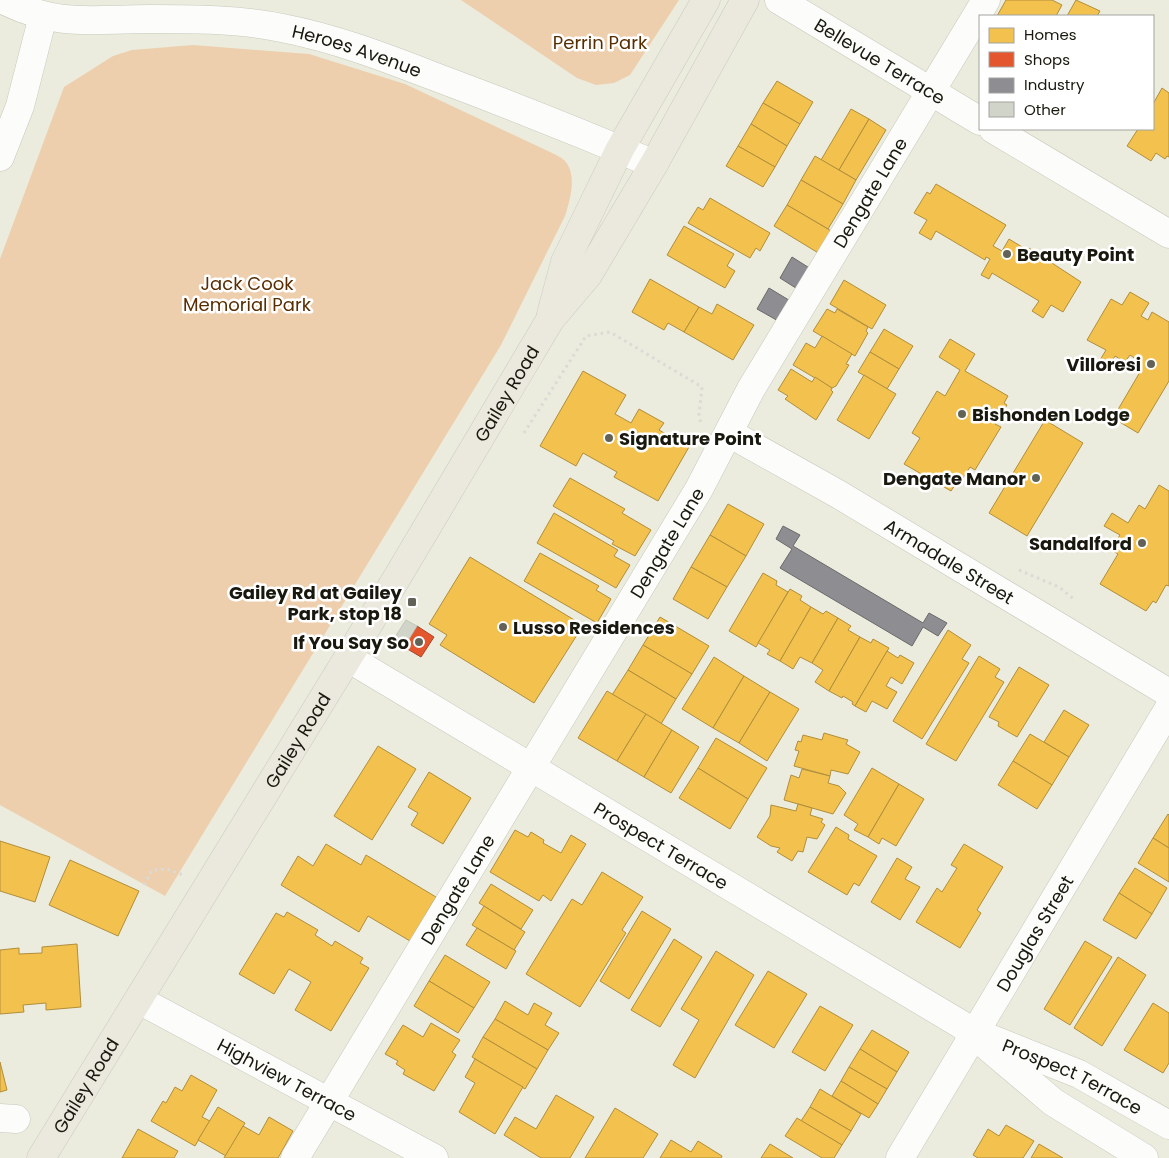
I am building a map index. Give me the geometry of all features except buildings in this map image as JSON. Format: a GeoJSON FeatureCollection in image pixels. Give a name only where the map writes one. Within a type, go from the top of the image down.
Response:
{"type":"FeatureCollection","features":[{"type":"Feature","properties":{"kind":"main road","name":"Gailey Road"},"geometry":{"type":"LineString","coordinates":[[550,320],[565,262],[620,150],[706,0]]}},
{"type":"Feature","properties":{"kind":"main road","name":"Gailey Road"},"geometry":{"type":"LineString","coordinates":[[41,1158],[348,658],[550,320],[588,275],[654,164],[745,0]]}},
{"type":"Feature","properties":{"kind":"street","name":"Heroes Avenue"},"geometry":{"type":"LineString","coordinates":[[3,0],[43,16],[82,22],[149,19],[217,20],[282,28],[352,45],[485,95],[654,164]]}},
{"type":"Feature","properties":{"kind":"street","name":"Bellevue Terrace"},"geometry":{"type":"LineString","coordinates":[[779,0],[979,120]]}},
{"type":"Feature","properties":{"kind":"street","name":"Dengate Lane"},"geometry":{"type":"LineString","coordinates":[[295,1158],[699,489],[751,389],[986,0]]}},
{"type":"Feature","properties":{"kind":"street"},"geometry":{"type":"LineString","coordinates":[[0,157],[20,106],[43,16]]}},
{"type":"Feature","properties":{"kind":"street"},"geometry":{"type":"LineString","coordinates":[[995,130],[1169,234]]}},
{"type":"Feature","properties":{"kind":"street","name":"Armadale Street"},"geometry":{"type":"LineString","coordinates":[[729,432],[838,494],[1169,693]]}},
{"type":"Feature","properties":{"kind":"street","name":"Prospect Terrace"},"geometry":{"type":"LineString","coordinates":[[348,658],[973,1032],[1079,1074],[1169,1125]]}},
{"type":"Feature","properties":{"kind":"street","name":"Douglas Street"},"geometry":{"type":"LineString","coordinates":[[900,1158],[973,1032],[1169,708]]}},
{"type":"Feature","properties":{"kind":"street","name":"Highview Terrace"},"geometry":{"type":"LineString","coordinates":[[139,1000],[434,1158]]}},
{"type":"Feature","properties":{"kind":"street","name":"Prospect Terrace"},"geometry":{"type":"LineString","coordinates":[[973,1032],[1053,1102],[1144,1158]]}},
{"type":"Feature","properties":{"kind":"path"},"geometry":{"type":"LineString","coordinates":[[524,433],[586,336],[602,333],[610,332],[702,387],[700,403]]}},
{"type":"Feature","properties":{"kind":"path"},"geometry":{"type":"LineString","coordinates":[[1012,567],[1058,587],[1075,600]]}},
{"type":"Feature","properties":{"kind":"path"},"geometry":{"type":"LineString","coordinates":[[144,885],[152,870],[167,869],[179,874]]}},
{"type":"Feature","properties":{"kind":"green space","name":"Perrin Park"},"geometry":{"type":"Polygon","coordinates":[[[461,0],[679,0],[630,75],[614,83],[596,85],[577,78],[461,0]]]}},
{"type":"Feature","properties":{"kind":"green space","name":"Jack Cook Memorial Park"},"geometry":{"type":"Polygon","coordinates":[[[193,45],[309,54],[405,84],[561,158],[571,172],[572,187],[565,216],[501,345],[165,896],[0,805],[0,259],[64,87],[113,56],[132,50],[193,45]]]}},
{"type":"Feature","properties":{"kind":"place","name":"Beauty Point"},"geometry":{"type":"Point","coordinates":[1007,254]}},
{"type":"Feature","properties":{"kind":"place","name":"Villoresi"},"geometry":{"type":"Point","coordinates":[1151,364]}},
{"type":"Feature","properties":{"kind":"place","name":"Bishonden Lodge"},"geometry":{"type":"Point","coordinates":[962,414]}},
{"type":"Feature","properties":{"kind":"place","name":"Signature Point"},"geometry":{"type":"Point","coordinates":[609,438]}},
{"type":"Feature","properties":{"kind":"place","name":"Dengate Manor"},"geometry":{"type":"Point","coordinates":[1036,478]}},
{"type":"Feature","properties":{"kind":"place","name":"Sandalford"},"geometry":{"type":"Point","coordinates":[1142,543]}},
{"type":"Feature","properties":{"kind":"place","name":"Gailey Rd at Gailey Park, stop 18"},"geometry":{"type":"Point","coordinates":[412,602]}},
{"type":"Feature","properties":{"kind":"place","name":"Lusso Residences"},"geometry":{"type":"Point","coordinates":[503,627]}},
{"type":"Feature","properties":{"kind":"place","name":"If You Say So"},"geometry":{"type":"Point","coordinates":[419,642]}}]}
